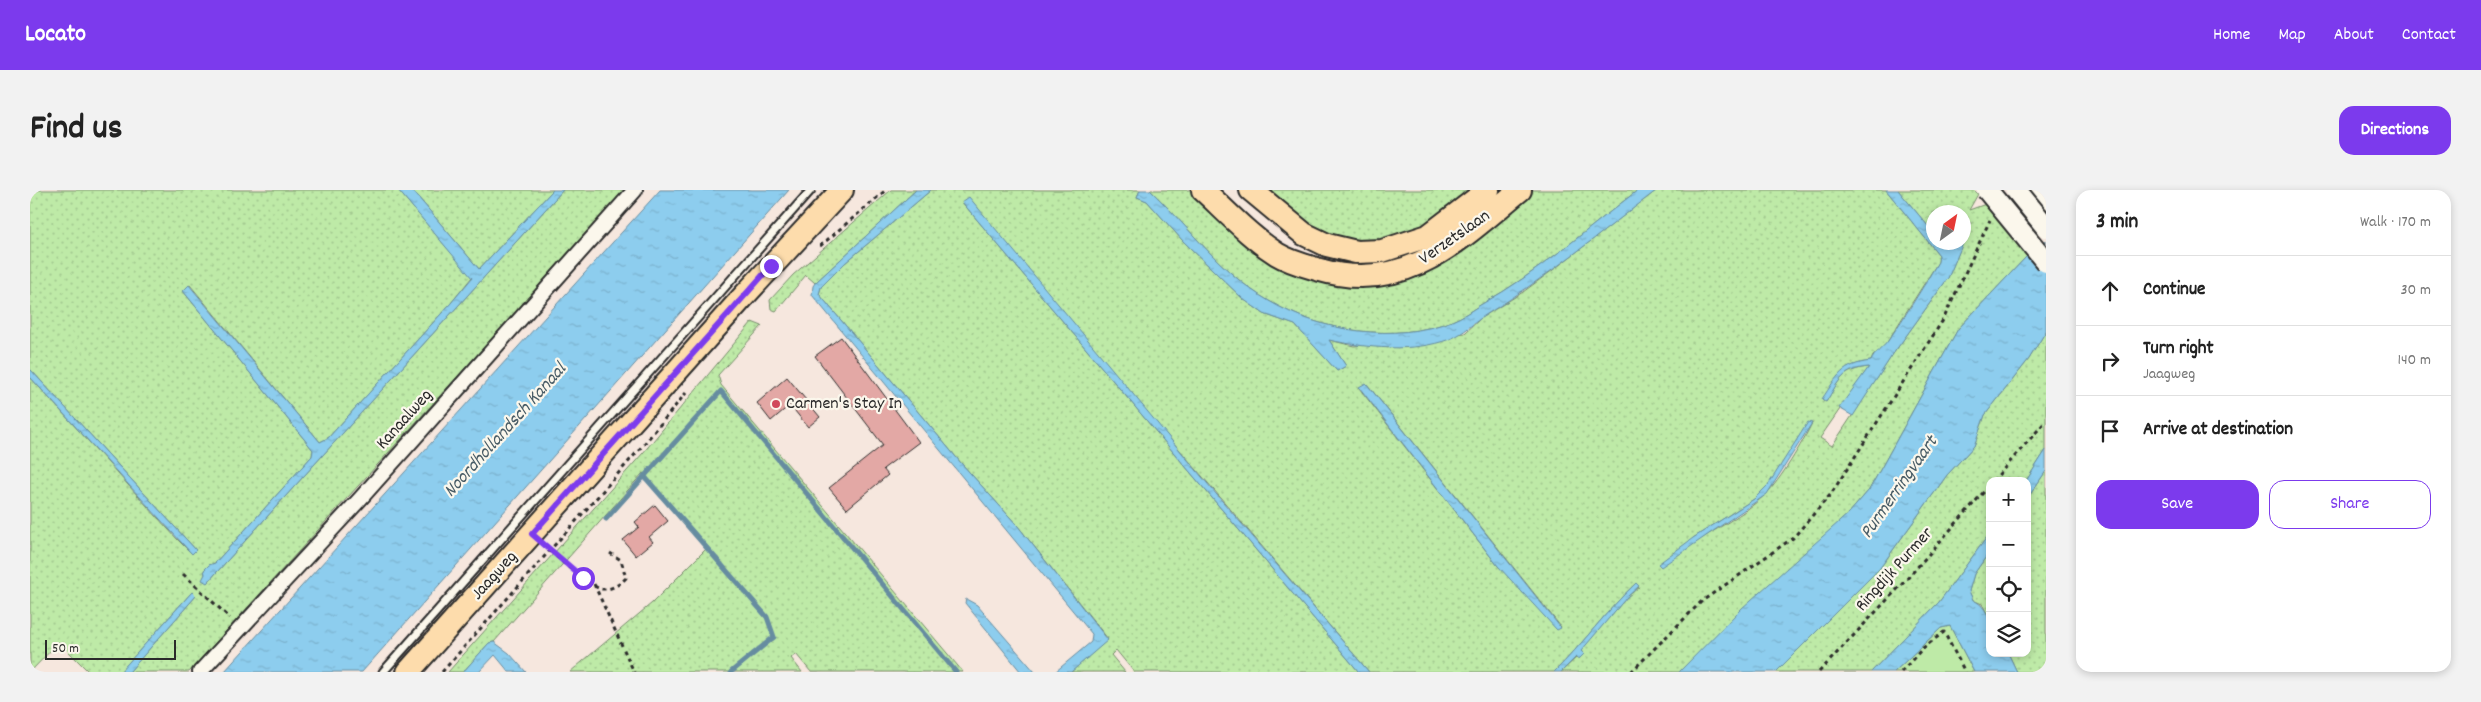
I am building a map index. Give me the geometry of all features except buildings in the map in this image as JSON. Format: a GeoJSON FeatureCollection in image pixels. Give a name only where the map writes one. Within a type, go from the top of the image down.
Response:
{"type":"FeatureCollection","features":[{"type":"Feature","properties":{"kind":"main road","name":"Jaagweg"},"geometry":{"type":"LineString","coordinates":[[408,672],[743,297],[842,190]]}},
{"type":"Feature","properties":{"kind":"main road","name":"Verzetslaan"},"geometry":{"type":"LineString","coordinates":[[1203,190],[1256,239],[1279,255],[1344,277],[1384,275],[1411,268],[1443,251],[1520,190]]}},
{"type":"Feature","properties":{"kind":"main road","name":"Verzetslaan"},"geometry":{"type":"LineString","coordinates":[[1251,190],[1304,234],[1327,245],[1356,252],[1382,251],[1428,236],[1488,190]]}},
{"type":"Feature","properties":{"kind":"main road"},"geometry":{"type":"LineString","coordinates":[[1987,190],[2046,262]]}},
{"type":"Feature","properties":{"kind":"main road"},"geometry":{"type":"LineString","coordinates":[[2016,190],[2046,227]]}},
{"type":"Feature","properties":{"kind":"main road"},"geometry":{"type":"LineString","coordinates":[[2033,190],[2046,206]]}},
{"type":"Feature","properties":{"kind":"street","name":"Kanaalweg"},"geometry":{"type":"LineString","coordinates":[[200,672],[360,500],[635,190]]}},
{"type":"Feature","properties":{"kind":"lane","name":"Jaagweg"},"geometry":{"type":"LineString","coordinates":[[383,672],[811,190]]}},
{"type":"Feature","properties":{"kind":"path"},"geometry":{"type":"LineString","coordinates":[[813,252],[886,190]]}},
{"type":"Feature","properties":{"kind":"path"},"geometry":{"type":"LineString","coordinates":[[1631,672],[1702,601],[1793,538],[1831,494],[1942,320],[1989,221],[1997,215]]}},
{"type":"Feature","properties":{"kind":"path"},"geometry":{"type":"LineString","coordinates":[[442,672],[690,388]]}},
{"type":"Feature","properties":{"kind":"path"},"geometry":{"type":"LineString","coordinates":[[1997,477],[2046,421]]}},
{"type":"Feature","properties":{"kind":"path","name":"Ringdijk Purmer"},"geometry":{"type":"LineString","coordinates":[[1819,672],[1905,581],[1986,490]]}},
{"type":"Feature","properties":{"kind":"path"},"geometry":{"type":"LineString","coordinates":[[532,534],[583,578],[601,589],[617,586],[626,578],[621,560],[610,553]]}},
{"type":"Feature","properties":{"kind":"path"},"geometry":{"type":"LineString","coordinates":[[183,574],[240,627]]}},
{"type":"Feature","properties":{"kind":"path"},"geometry":{"type":"LineString","coordinates":[[594,584],[634,672]]}},
{"type":"Feature","properties":{"kind":"path"},"geometry":{"type":"LineString","coordinates":[[1901,672],[1923,648],[1944,632],[1965,672]]}},
{"type":"Feature","properties":{"kind":"green space"},"geometry":{"type":"Polygon","coordinates":[[[30,190],[398,190],[472,277],[451,303],[328,438],[320,442],[190,285],[183,291],[313,450],[312,456],[215,563],[209,565],[204,570],[207,583],[563,190],[627,190],[189,672],[129,672],[196,596],[192,592],[120,672],[89,672],[59,642],[30,672],[30,377],[178,540],[192,554],[196,550],[30,369],[30,190]]]}},
{"type":"Feature","properties":{"kind":"green space"},"geometry":{"type":"Polygon","coordinates":[[[412,190],[553,190],[479,269],[412,190]]]}},
{"type":"Feature","properties":{"kind":"green space"},"geometry":{"type":"Polygon","coordinates":[[[891,190],[916,190],[815,283],[806,275],[776,311],[771,309],[770,300],[793,275],[891,190]]]}},
{"type":"Feature","properties":{"kind":"green space"},"geometry":{"type":"Polygon","coordinates":[[[931,190],[1140,190],[1137,197],[1147,201],[1183,241],[1243,299],[1264,314],[1295,325],[1337,371],[1346,366],[1329,340],[1354,346],[1465,333],[1481,318],[1523,292],[1657,190],[1886,190],[1926,239],[1926,250],[1935,250],[1939,255],[1938,262],[1884,347],[1873,356],[1871,361],[1853,365],[1842,373],[1823,400],[1826,402],[1842,377],[1860,368],[1869,367],[1820,438],[1832,446],[1893,354],[1948,278],[1960,250],[1971,250],[1971,209],[1986,204],[2027,256],[1958,329],[1869,490],[1849,513],[1679,672],[1561,672],[1577,657],[1579,659],[1583,654],[1580,651],[1627,597],[1639,587],[1636,583],[1554,672],[1369,672],[1179,449],[962,202],[1359,672],[1134,672],[1116,650],[1111,655],[1125,672],[1071,672],[1108,639],[1017,525],[961,463],[819,294],[821,287],[845,263],[931,190]],[[1367,384],[1359,388],[1498,566],[1561,627],[1367,384]],[[1812,423],[1768,485],[1754,499],[1693,538],[1691,545],[1739,515],[1765,495],[1791,461],[1812,423]]]}},
{"type":"Feature","properties":{"kind":"green space"},"geometry":{"type":"Polygon","coordinates":[[[1150,190],[1192,190],[1240,234],[1341,283],[1451,257],[1533,190],[1638,190],[1543,265],[1503,292],[1460,317],[1430,328],[1407,332],[1383,333],[1335,327],[1289,312],[1269,301],[1252,290],[1221,264],[1150,190]]]}},
{"type":"Feature","properties":{"kind":"green space"},"geometry":{"type":"Polygon","coordinates":[[[1265,190],[1474,190],[1425,230],[1373,245],[1322,235],[1265,190]]]}},
{"type":"Feature","properties":{"kind":"green space"},"geometry":{"type":"Polygon","coordinates":[[[1898,190],[1974,190],[1978,194],[1971,206],[1926,205],[1926,224],[1898,190]]]}},
{"type":"Feature","properties":{"kind":"green space"},"geometry":{"type":"Polygon","coordinates":[[[752,322],[762,326],[718,375],[721,385],[963,672],[811,672],[796,654],[791,658],[802,672],[570,672],[652,603],[706,549],[643,473],[494,642],[489,643],[463,672],[448,672],[643,453],[752,322]]]}},
{"type":"Feature","properties":{"kind":"green space"},"geometry":{"type":"Polygon","coordinates":[[[2046,331],[2046,450],[2029,477],[1986,477],[1986,538],[1939,602],[1871,672],[1776,672],[1880,568],[1947,475],[1974,446],[1985,415],[2029,359],[2046,331]]]}},
{"type":"Feature","properties":{"kind":"green space"},"geometry":{"type":"Polygon","coordinates":[[[2046,471],[2046,672],[2017,672],[2010,657],[2031,657],[2031,493],[2046,471]]]}},
{"type":"Feature","properties":{"kind":"green space"},"geometry":{"type":"Polygon","coordinates":[[[1986,557],[1986,612],[1982,604],[1973,600],[1969,591],[1974,574],[1986,557]]]}},
{"type":"Feature","properties":{"kind":"green space"},"geometry":{"type":"Polygon","coordinates":[[[1950,626],[1974,672],[1894,672],[1941,628],[1950,626]]]}},
{"type":"Feature","properties":{"kind":"water"},"geometry":{"type":"Polygon","coordinates":[[[398,190],[412,190],[479,269],[553,190],[563,190],[207,583],[202,580],[205,574],[204,570],[209,565],[215,563],[312,456],[313,450],[183,291],[189,285],[320,442],[328,438],[472,278],[398,190]]]}},
{"type":"Feature","properties":{"kind":"water","name":"Noordhollandsch Kanaal"},"geometry":{"type":"Polygon","coordinates":[[[660,190],[789,190],[362,672],[224,672],[660,190]]]}},
{"type":"Feature","properties":{"kind":"water"},"geometry":{"type":"Polygon","coordinates":[[[916,190],[931,190],[845,263],[821,287],[819,294],[961,463],[1017,525],[1108,640],[1071,672],[1055,672],[1091,642],[1092,634],[812,295],[815,283],[916,190]]]}},
{"type":"Feature","properties":{"kind":"water"},"geometry":{"type":"Polygon","coordinates":[[[1140,190],[1150,190],[1221,264],[1252,290],[1269,301],[1289,312],[1335,327],[1383,333],[1407,332],[1430,328],[1460,317],[1503,292],[1543,265],[1638,190],[1657,190],[1552,270],[1450,339],[1405,348],[1374,347],[1329,340],[1346,366],[1337,371],[1295,325],[1264,314],[1243,299],[1183,241],[1147,201],[1137,197],[1140,190]]]}},
{"type":"Feature","properties":{"kind":"water"},"geometry":{"type":"Polygon","coordinates":[[[1886,190],[1898,190],[1926,224],[1926,239],[1886,190]]]}},
{"type":"Feature","properties":{"kind":"water"},"geometry":{"type":"Polygon","coordinates":[[[969,197],[1217,495],[1369,672],[1359,672],[962,202],[969,197]]]}},
{"type":"Feature","properties":{"kind":"water","name":"Purmerringvaart"},"geometry":{"type":"Polygon","coordinates":[[[2046,240],[2046,331],[2029,359],[1985,415],[1974,446],[1947,475],[1880,568],[1776,672],[1679,672],[1742,608],[1849,513],[1869,490],[1958,329],[2027,256],[2046,240]]]}},
{"type":"Feature","properties":{"kind":"water"},"geometry":{"type":"Polygon","coordinates":[[[1935,250],[1960,250],[1948,278],[1893,354],[1853,416],[1839,408],[1869,367],[1847,373],[1838,382],[1826,402],[1822,399],[1841,372],[1853,365],[1871,361],[1874,355],[1886,344],[1938,262],[1939,255],[1935,250]]]}},
{"type":"Feature","properties":{"kind":"water"},"geometry":{"type":"Polygon","coordinates":[[[30,369],[196,550],[192,554],[30,377],[30,369]]]}},
{"type":"Feature","properties":{"kind":"water"},"geometry":{"type":"Polygon","coordinates":[[[1366,383],[1561,628],[1557,630],[1498,566],[1359,387],[1366,383]]]}},
{"type":"Feature","properties":{"kind":"water"},"geometry":{"type":"Polygon","coordinates":[[[1808,422],[1812,423],[1767,494],[1661,567],[1658,564],[1693,538],[1754,499],[1768,485],[1808,422]]]}},
{"type":"Feature","properties":{"kind":"water"},"geometry":{"type":"Polygon","coordinates":[[[2046,450],[2046,471],[2031,493],[2031,477],[2029,477],[2046,450]]]}},
{"type":"Feature","properties":{"kind":"water"},"geometry":{"type":"Polygon","coordinates":[[[1986,538],[1986,557],[1974,574],[1969,591],[1973,600],[1980,604],[1986,611],[1986,657],[2010,657],[2017,672],[1974,672],[1950,626],[1941,628],[1894,672],[1871,672],[1939,602],[1986,538]]]}},
{"type":"Feature","properties":{"kind":"water"},"geometry":{"type":"Polygon","coordinates":[[[1636,583],[1639,586],[1627,597],[1581,651],[1584,654],[1579,659],[1576,657],[1561,672],[1554,672],[1615,605],[1636,583]]]}},
{"type":"Feature","properties":{"kind":"water"},"geometry":{"type":"Polygon","coordinates":[[[192,592],[196,596],[129,672],[120,672],[192,592]]]}},
{"type":"Feature","properties":{"kind":"water"},"geometry":{"type":"Polygon","coordinates":[[[966,599],[977,605],[1035,672],[1021,672],[965,603],[966,599]]]}},
{"type":"Feature","properties":{"kind":"water"},"geometry":{"type":"Polygon","coordinates":[[[494,642],[509,653],[526,672],[509,672],[495,655],[479,672],[463,672],[489,643],[494,642]]]}},
{"type":"Feature","properties":{"kind":"waterway"},"geometry":{"type":"LineString","coordinates":[[606,519],[721,391],[956,672]]}},
{"type":"Feature","properties":{"kind":"waterway"},"geometry":{"type":"LineString","coordinates":[[644,476],[767,617],[774,637],[731,672]]}},
{"type":"Feature","properties":{"kind":"place","name":"Carmen's Stay In"},"geometry":{"type":"Point","coordinates":[776,404]}},
{"type":"Feature","properties":{"kind":"route"},"geometry":{"type":"LineString","coordinates":[[583,578],[532,534],[771,266]]}}]}
